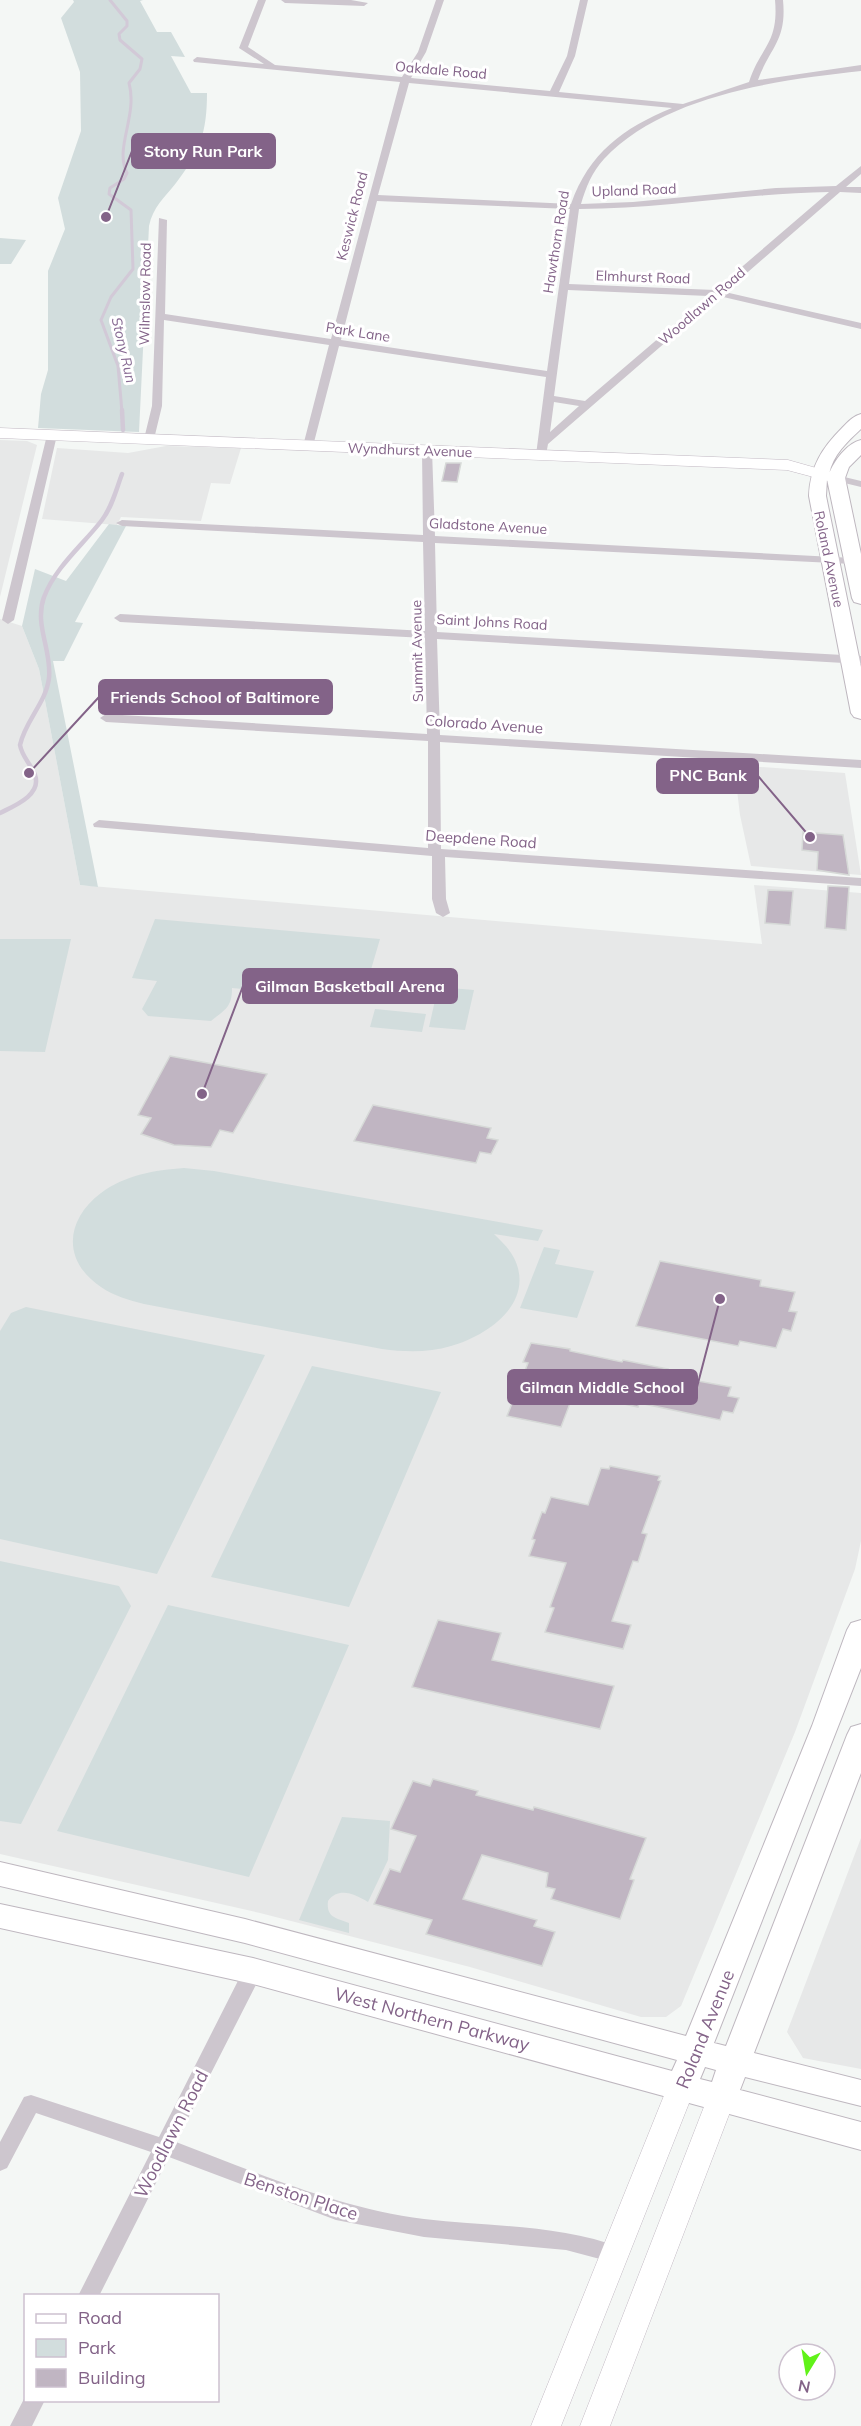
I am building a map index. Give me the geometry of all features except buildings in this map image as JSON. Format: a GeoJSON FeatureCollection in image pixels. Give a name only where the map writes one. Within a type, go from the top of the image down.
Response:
{"type":"FeatureCollection","features":[{"type":"Feature","properties":{"kind":"main road","name":"Roland Avenue"},"geometry":{"type":"LineString","coordinates":[[861,419],[833,447],[824,460],[853,561],[861,598]]}},
{"type":"Feature","properties":{"kind":"main road"},"geometry":{"type":"LineString","coordinates":[[827,476],[861,445]]}},
{"type":"Feature","properties":{"kind":"main road","name":"Roland Avenue"},"geometry":{"type":"LineString","coordinates":[[827,476],[817,495],[829,560],[855,659],[861,713]]}},
{"type":"Feature","properties":{"kind":"main road","name":"Roland Avenue"},"geometry":{"type":"LineString","coordinates":[[681,2088],[826,1726],[861,1630]]}},
{"type":"Feature","properties":{"kind":"main road"},"geometry":{"type":"LineString","coordinates":[[721,2099],[861,1736]]}},
{"type":"Feature","properties":{"kind":"main road"},"geometry":{"type":"LineString","coordinates":[[0,1874],[245,1931],[696,2052],[861,2093]]}},
{"type":"Feature","properties":{"kind":"main road","name":"West Northern Parkway"},"geometry":{"type":"LineString","coordinates":[[0,1916],[252,1971],[861,2136]]}},
{"type":"Feature","properties":{"kind":"street"},"geometry":{"type":"LineString","coordinates":[[237,64],[262,0]]}},
{"type":"Feature","properties":{"kind":"street"},"geometry":{"type":"LineString","coordinates":[[285,0],[364,3]]}},
{"type":"Feature","properties":{"kind":"street","name":"Keswick Road"},"geometry":{"type":"LineString","coordinates":[[308,446],[405,80],[422,52],[440,0]]}},
{"type":"Feature","properties":{"kind":"street"},"geometry":{"type":"LineString","coordinates":[[553,94],[571,56],[584,0]]}},
{"type":"Feature","properties":{"kind":"street"},"geometry":{"type":"LineString","coordinates":[[779,0],[778,35],[771,51],[756,72],[753,84],[861,68]]}},
{"type":"Feature","properties":{"kind":"street"},"geometry":{"type":"LineString","coordinates":[[243,48],[277,68]]}},
{"type":"Feature","properties":{"kind":"street","name":"Oakdale Road"},"geometry":{"type":"LineString","coordinates":[[197,60],[683,106]]}},
{"type":"Feature","properties":{"kind":"street","name":"Hawthorn Road"},"geometry":{"type":"LineString","coordinates":[[542,449],[575,206],[584,178],[610,148],[649,122],[683,106],[753,84]]}},
{"type":"Feature","properties":{"kind":"street","name":"Woodlawn Road"},"geometry":{"type":"LineString","coordinates":[[542,449],[589,405],[861,169]]}},
{"type":"Feature","properties":{"kind":"street","name":"Upland Road"},"geometry":{"type":"LineString","coordinates":[[372,198],[575,206],[660,204],[782,191],[861,190]]}},
{"type":"Feature","properties":{"kind":"street","name":"Wilmslow Road"},"geometry":{"type":"LineString","coordinates":[[149,439],[157,406],[162,220]]}},
{"type":"Feature","properties":{"kind":"street","name":"Elmhurst Road"},"geometry":{"type":"LineString","coordinates":[[564,287],[717,293],[861,326]]}},
{"type":"Feature","properties":{"kind":"street","name":"Park Lane"},"geometry":{"type":"LineString","coordinates":[[160,316],[552,375]]}},
{"type":"Feature","properties":{"kind":"street"},"geometry":{"type":"LineString","coordinates":[[549,398],[589,405]]}},
{"type":"Feature","properties":{"kind":"street","name":"Wyndhurst Avenue"},"geometry":{"type":"LineString","coordinates":[[0,433],[428,450],[542,449],[788,465],[827,476]]}},
{"type":"Feature","properties":{"kind":"street"},"geometry":{"type":"LineString","coordinates":[[8,620],[52,435]]}},
{"type":"Feature","properties":{"kind":"street","name":"Summit Avenue"},"geometry":{"type":"LineString","coordinates":[[428,450],[436,852],[439,899],[443,913]]}},
{"type":"Feature","properties":{"kind":"street"},"geometry":{"type":"LineString","coordinates":[[827,476],[861,484]]}},
{"type":"Feature","properties":{"kind":"street","name":"Gladstone Avenue"},"geometry":{"type":"LineString","coordinates":[[122,523],[853,561]]}},
{"type":"Feature","properties":{"kind":"street","name":"Saint Johns Road"},"geometry":{"type":"LineString","coordinates":[[120,618],[855,659]]}},
{"type":"Feature","properties":{"kind":"street","name":"Colorado Avenue"},"geometry":{"type":"LineString","coordinates":[[106,718],[861,764]]}},
{"type":"Feature","properties":{"kind":"street","name":"Deepdene Road"},"geometry":{"type":"LineString","coordinates":[[99,824],[436,852],[861,882]]}},
{"type":"Feature","properties":{"kind":"street","name":"Woodlawn Road"},"geometry":{"type":"LineString","coordinates":[[89,2294],[165,2147],[252,1971]]}},
{"type":"Feature","properties":{"kind":"street","name":"Roland Avenue"},"geometry":{"type":"LineString","coordinates":[[546,2426],[681,2088]]}},
{"type":"Feature","properties":{"kind":"street"},"geometry":{"type":"LineString","coordinates":[[595,2426],[721,2099]]}},
{"type":"Feature","properties":{"kind":"street","name":"Benston Place"},"geometry":{"type":"LineString","coordinates":[[0,2162],[31,2103],[108,2131],[165,2147],[336,2211],[424,2228],[566,2241],[615,2254]]}},
{"type":"Feature","properties":{"kind":"street"},"geometry":{"type":"LineString","coordinates":[[21,2426],[33,2402]]}},
{"type":"Feature","properties":{"kind":"shaded area"},"geometry":{"type":"Polygon","coordinates":[[[0,440],[27,441],[37,445],[0,597],[0,440]]]}},
{"type":"Feature","properties":{"kind":"shaded area"},"geometry":{"type":"Polygon","coordinates":[[[166,446],[241,448],[230,484],[211,483],[201,521],[121,517],[117,525],[42,519],[57,448],[128,453],[166,446]]]}},
{"type":"Feature","properties":{"kind":"shaded area"},"geometry":{"type":"Polygon","coordinates":[[[0,619],[22,626],[39,669],[80,885],[762,944],[754,885],[861,893],[861,1541],[855,1569],[795,1732],[681,2006],[666,2017],[641,2017],[470,1967],[260,1913],[0,1854],[0,619]]]}},
{"type":"Feature","properties":{"kind":"shaded area"},"geometry":{"type":"Polygon","coordinates":[[[734,765],[845,773],[861,875],[751,866],[740,815],[734,765]]]}},
{"type":"Feature","properties":{"kind":"shaded area"},"geometry":{"type":"Polygon","coordinates":[[[861,1838],[861,2069],[803,2058],[787,2032],[861,1838]]]}},
{"type":"Feature","properties":{"kind":"green space"},"geometry":{"type":"Polygon","coordinates":[[[73,0],[143,0],[140,1],[157,32],[171,32],[185,57],[171,56],[191,93],[207,93],[204,130],[196,151],[184,172],[156,208],[149,226],[139,432],[38,428],[41,394],[48,370],[48,271],[65,229],[58,198],[81,131],[80,72],[61,18],[74,2],[73,0]]]}},
{"type":"Feature","properties":{"kind":"green space"},"geometry":{"type":"Polygon","coordinates":[[[0,238],[26,240],[11,264],[0,264],[0,238]]]}},
{"type":"Feature","properties":{"kind":"green space"},"geometry":{"type":"Polygon","coordinates":[[[109,524],[126,526],[75,622],[83,623],[64,661],[53,661],[98,887],[80,885],[39,669],[22,626],[35,569],[66,581],[109,524]]]}},
{"type":"Feature","properties":{"kind":"green space"},"geometry":{"type":"Polygon","coordinates":[[[155,919],[380,939],[362,1000],[232,988],[231,999],[227,1007],[211,1021],[148,1016],[142,1009],[157,981],[132,978],[155,919]]]}},
{"type":"Feature","properties":{"kind":"green space"},"geometry":{"type":"Polygon","coordinates":[[[0,939],[71,939],[45,1052],[0,1051],[0,939]]]}},
{"type":"Feature","properties":{"kind":"green space"},"geometry":{"type":"Polygon","coordinates":[[[438,987],[474,990],[465,1030],[429,1027],[438,987]]]}},
{"type":"Feature","properties":{"kind":"green space"},"geometry":{"type":"Polygon","coordinates":[[[375,1009],[426,1014],[422,1032],[370,1027],[375,1009]]]}},
{"type":"Feature","properties":{"kind":"green space"},"geometry":{"type":"Polygon","coordinates":[[[184,1168],[214,1171],[543,1230],[538,1241],[494,1234],[512,1254],[519,1274],[519,1289],[513,1303],[505,1315],[480,1334],[451,1346],[425,1351],[382,1349],[144,1304],[116,1295],[88,1277],[74,1253],[73,1240],[80,1215],[89,1204],[110,1187],[130,1178],[151,1172],[184,1168]]]}},
{"type":"Feature","properties":{"kind":"green space"},"geometry":{"type":"Polygon","coordinates":[[[544,1247],[560,1250],[555,1264],[594,1271],[577,1318],[520,1308],[544,1247]]]}},
{"type":"Feature","properties":{"kind":"green space"},"geometry":{"type":"Polygon","coordinates":[[[26,1307],[265,1355],[157,1574],[0,1539],[0,1331],[11,1313],[26,1307]]]}},
{"type":"Feature","properties":{"kind":"green space"},"geometry":{"type":"Polygon","coordinates":[[[312,1366],[441,1392],[349,1607],[211,1577],[312,1366]]]}},
{"type":"Feature","properties":{"kind":"green space"},"geometry":{"type":"Polygon","coordinates":[[[0,1561],[119,1586],[131,1606],[21,1824],[0,1821],[0,1561]]]}},
{"type":"Feature","properties":{"kind":"green space"},"geometry":{"type":"Polygon","coordinates":[[[168,1605],[349,1645],[249,1877],[57,1831],[168,1605]]]}},
{"type":"Feature","properties":{"kind":"green space"},"geometry":{"type":"Polygon","coordinates":[[[342,1817],[390,1821],[388,1860],[368,1902],[348,1893],[332,1896],[328,1901],[331,1914],[349,1923],[349,1933],[299,1920],[342,1817]]]}},
{"type":"Feature","properties":{"kind":"waterway","name":"Stony Run"},"geometry":{"type":"LineString","coordinates":[[110,0],[127,21],[127,26],[119,34],[120,40],[142,59],[140,69],[129,83],[131,107],[123,153],[127,173],[124,179],[110,188],[109,194],[131,210],[133,269],[111,297],[101,320],[118,366],[122,412]]}},
{"type":"Feature","properties":{"kind":"waterway","name":"Stony Run"},"geometry":{"type":"LineString","coordinates":[[122,410],[123,430]]}},
{"type":"Feature","properties":{"kind":"waterway","name":"Stony Run"},"geometry":{"type":"LineString","coordinates":[[0,813],[31,794],[36,782],[35,775],[20,745],[26,728],[44,696],[49,678],[41,618],[44,597],[55,575],[105,515],[114,498],[122,474]]}},
{"type":"Feature","properties":{"kind":"place","name":"Stony Run Park"},"geometry":{"type":"Point","coordinates":[106,217]}},
{"type":"Feature","properties":{"kind":"place","name":"Friends School of Baltimore"},"geometry":{"type":"Point","coordinates":[29,773]}},
{"type":"Feature","properties":{"kind":"place","name":"PNC Bank"},"geometry":{"type":"Point","coordinates":[810,837]}},
{"type":"Feature","properties":{"kind":"place","name":"Gilman Basketball Arena"},"geometry":{"type":"Point","coordinates":[202,1094]}},
{"type":"Feature","properties":{"kind":"place","name":"Gilman Middle School"},"geometry":{"type":"Point","coordinates":[720,1299]}}]}
